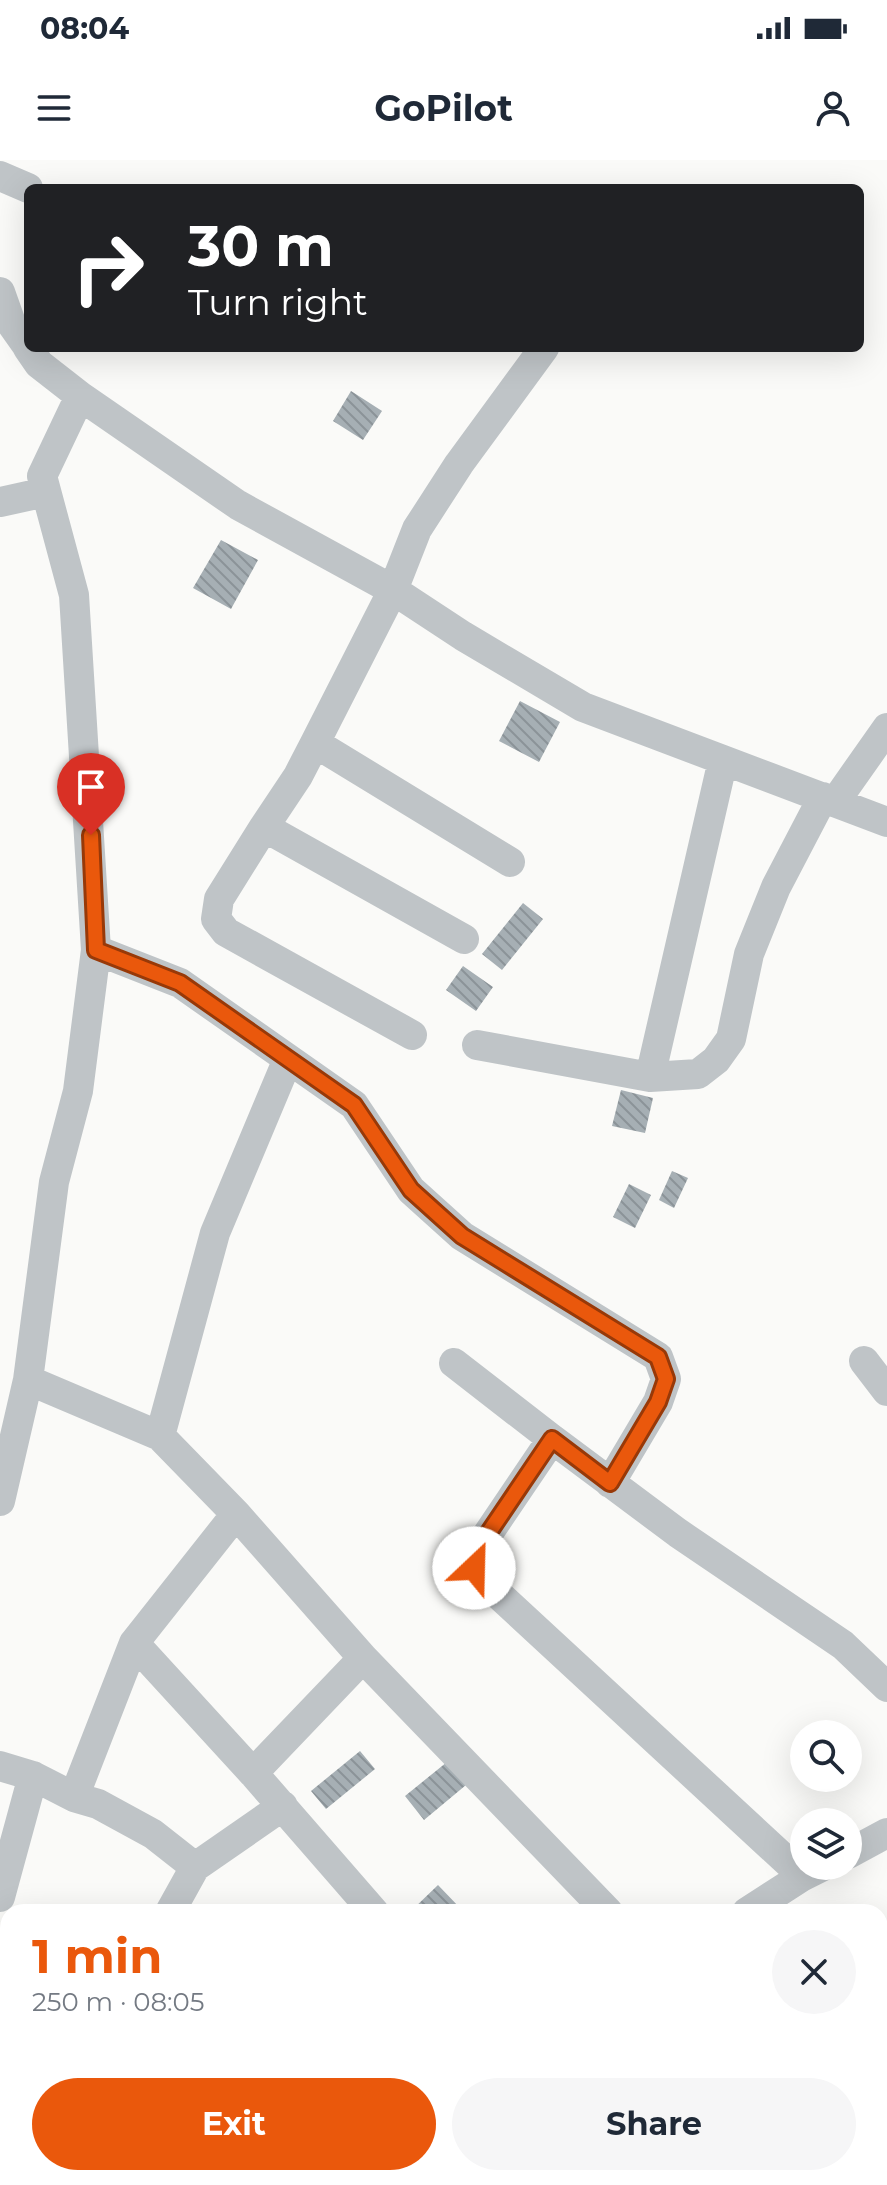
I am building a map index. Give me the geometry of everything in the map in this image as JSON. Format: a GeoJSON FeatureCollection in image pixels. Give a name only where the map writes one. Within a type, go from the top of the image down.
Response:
{"type":"FeatureCollection","features":[{"type":"Feature","properties":{"kind":"street"},"geometry":{"type":"LineString","coordinates":[[0,176],[24,186]]}},
{"type":"Feature","properties":{"kind":"street"},"geometry":{"type":"LineString","coordinates":[[0,292],[11,323],[24,342]]}},
{"type":"Feature","properties":{"kind":"street"},"geometry":{"type":"LineString","coordinates":[[31,352],[39,364],[80,396],[238,505],[393,590],[463,636],[583,707],[887,822]]}},
{"type":"Feature","properties":{"kind":"street"},"geometry":{"type":"LineString","coordinates":[[412,1035],[226,932],[216,919],[219,899],[298,776],[393,590],[417,529],[459,464],[541,352]]}},
{"type":"Feature","properties":{"kind":"street"},"geometry":{"type":"LineString","coordinates":[[0,1501],[28,1380],[54,1182],[78,1091],[96,950],[74,595],[42,476],[80,396]]}},
{"type":"Feature","properties":{"kind":"street"},"geometry":{"type":"LineString","coordinates":[[0,502],[46,492]]}},
{"type":"Feature","properties":{"kind":"street"},"geometry":{"type":"LineString","coordinates":[[477,1045],[650,1077],[698,1074],[716,1060],[731,1039],[749,954],[776,887],[829,800],[887,728]]}},
{"type":"Feature","properties":{"kind":"street"},"geometry":{"type":"LineString","coordinates":[[315,743],[510,862]]}},
{"type":"Feature","properties":{"kind":"street"},"geometry":{"type":"LineString","coordinates":[[650,1077],[723,760]]}},
{"type":"Feature","properties":{"kind":"street"},"geometry":{"type":"LineString","coordinates":[[264,827],[464,939]]}},
{"type":"Feature","properties":{"kind":"street"},"geometry":{"type":"LineString","coordinates":[[96,950],[180,983],[354,1105],[411,1190],[462,1236],[658,1357],[666,1379],[658,1402],[610,1483]]}},
{"type":"Feature","properties":{"kind":"street"},"geometry":{"type":"LineString","coordinates":[[160,1436],[215,1233],[288,1059]]}},
{"type":"Feature","properties":{"kind":"street"},"geometry":{"type":"LineString","coordinates":[[864,1361],[887,1391]]}},
{"type":"Feature","properties":{"kind":"street"},"geometry":{"type":"LineString","coordinates":[[454,1363],[678,1533],[843,1645],[887,1687]]}},
{"type":"Feature","properties":{"kind":"street"},"geometry":{"type":"LineString","coordinates":[[28,1380],[160,1436],[236,1514],[363,1658],[600,1904]]}},
{"type":"Feature","properties":{"kind":"street"},"geometry":{"type":"LineString","coordinates":[[552,1439],[479,1547],[474,1568],[486,1583],[790,1851]]}},
{"type":"Feature","properties":{"kind":"street"},"geometry":{"type":"LineString","coordinates":[[74,1797],[134,1643],[236,1514]]}},
{"type":"Feature","properties":{"kind":"street"},"geometry":{"type":"LineString","coordinates":[[134,1643],[283,1806],[367,1904]]}},
{"type":"Feature","properties":{"kind":"street"},"geometry":{"type":"LineString","coordinates":[[253,1773],[363,1658]]}},
{"type":"Feature","properties":{"kind":"street"},"geometry":{"type":"LineString","coordinates":[[0,1766],[33,1776],[74,1797],[98,1804],[153,1834],[195,1867]]}},
{"type":"Feature","properties":{"kind":"street"},"geometry":{"type":"LineString","coordinates":[[0,1897],[33,1776]]}},
{"type":"Feature","properties":{"kind":"street"},"geometry":{"type":"LineString","coordinates":[[177,1904],[195,1867],[283,1806]]}},
{"type":"Feature","properties":{"kind":"street"},"geometry":{"type":"LineString","coordinates":[[862,1849],[884,1840]]}},
{"type":"Feature","properties":{"kind":"street"},"geometry":{"type":"LineString","coordinates":[[760,1904],[799,1880]]}},
{"type":"Feature","properties":{"kind":"building"},"geometry":{"type":"Polygon","coordinates":[[[351,391],[382,411],[363,440],[333,421],[351,391]]]}},
{"type":"Feature","properties":{"kind":"building"},"geometry":{"type":"Polygon","coordinates":[[[221,540],[258,560],[231,609],[193,588],[221,540]]]}},
{"type":"Feature","properties":{"kind":"building"},"geometry":{"type":"Polygon","coordinates":[[[520,701],[560,722],[539,762],[499,741],[520,701]]]}},
{"type":"Feature","properties":{"kind":"building"},"geometry":{"type":"Polygon","coordinates":[[[523,903],[543,919],[502,970],[482,954],[523,903]]]}},
{"type":"Feature","properties":{"kind":"building"},"geometry":{"type":"Polygon","coordinates":[[[463,966],[493,987],[476,1011],[446,990],[463,966]]]}},
{"type":"Feature","properties":{"kind":"building"},"geometry":{"type":"Polygon","coordinates":[[[621,1090],[653,1098],[645,1133],[612,1126],[621,1090]]]}},
{"type":"Feature","properties":{"kind":"building"},"geometry":{"type":"Polygon","coordinates":[[[672,1171],[688,1178],[674,1208],[659,1200],[672,1171]]]}},
{"type":"Feature","properties":{"kind":"building"},"geometry":{"type":"Polygon","coordinates":[[[629,1184],[651,1195],[635,1228],[613,1217],[629,1184]]]}},
{"type":"Feature","properties":{"kind":"building"},"geometry":{"type":"Polygon","coordinates":[[[360,1751],[375,1769],[326,1809],[311,1791],[360,1751]]]}},
{"type":"Feature","properties":{"kind":"building"},"geometry":{"type":"Polygon","coordinates":[[[447,1762],[466,1785],[424,1820],[405,1796],[447,1762]]]}},
{"type":"Feature","properties":{"kind":"building"},"geometry":{"type":"Polygon","coordinates":[[[438,1885],[456,1904],[418,1904],[438,1885]]]}},
{"type":"Feature","properties":{"kind":"route"},"geometry":{"type":"LineString","coordinates":[[91,835],[96,950],[180,983],[354,1105],[411,1190],[462,1236],[658,1357],[666,1379],[658,1402],[610,1483],[552,1439],[479,1547],[474,1568]]}}]}
